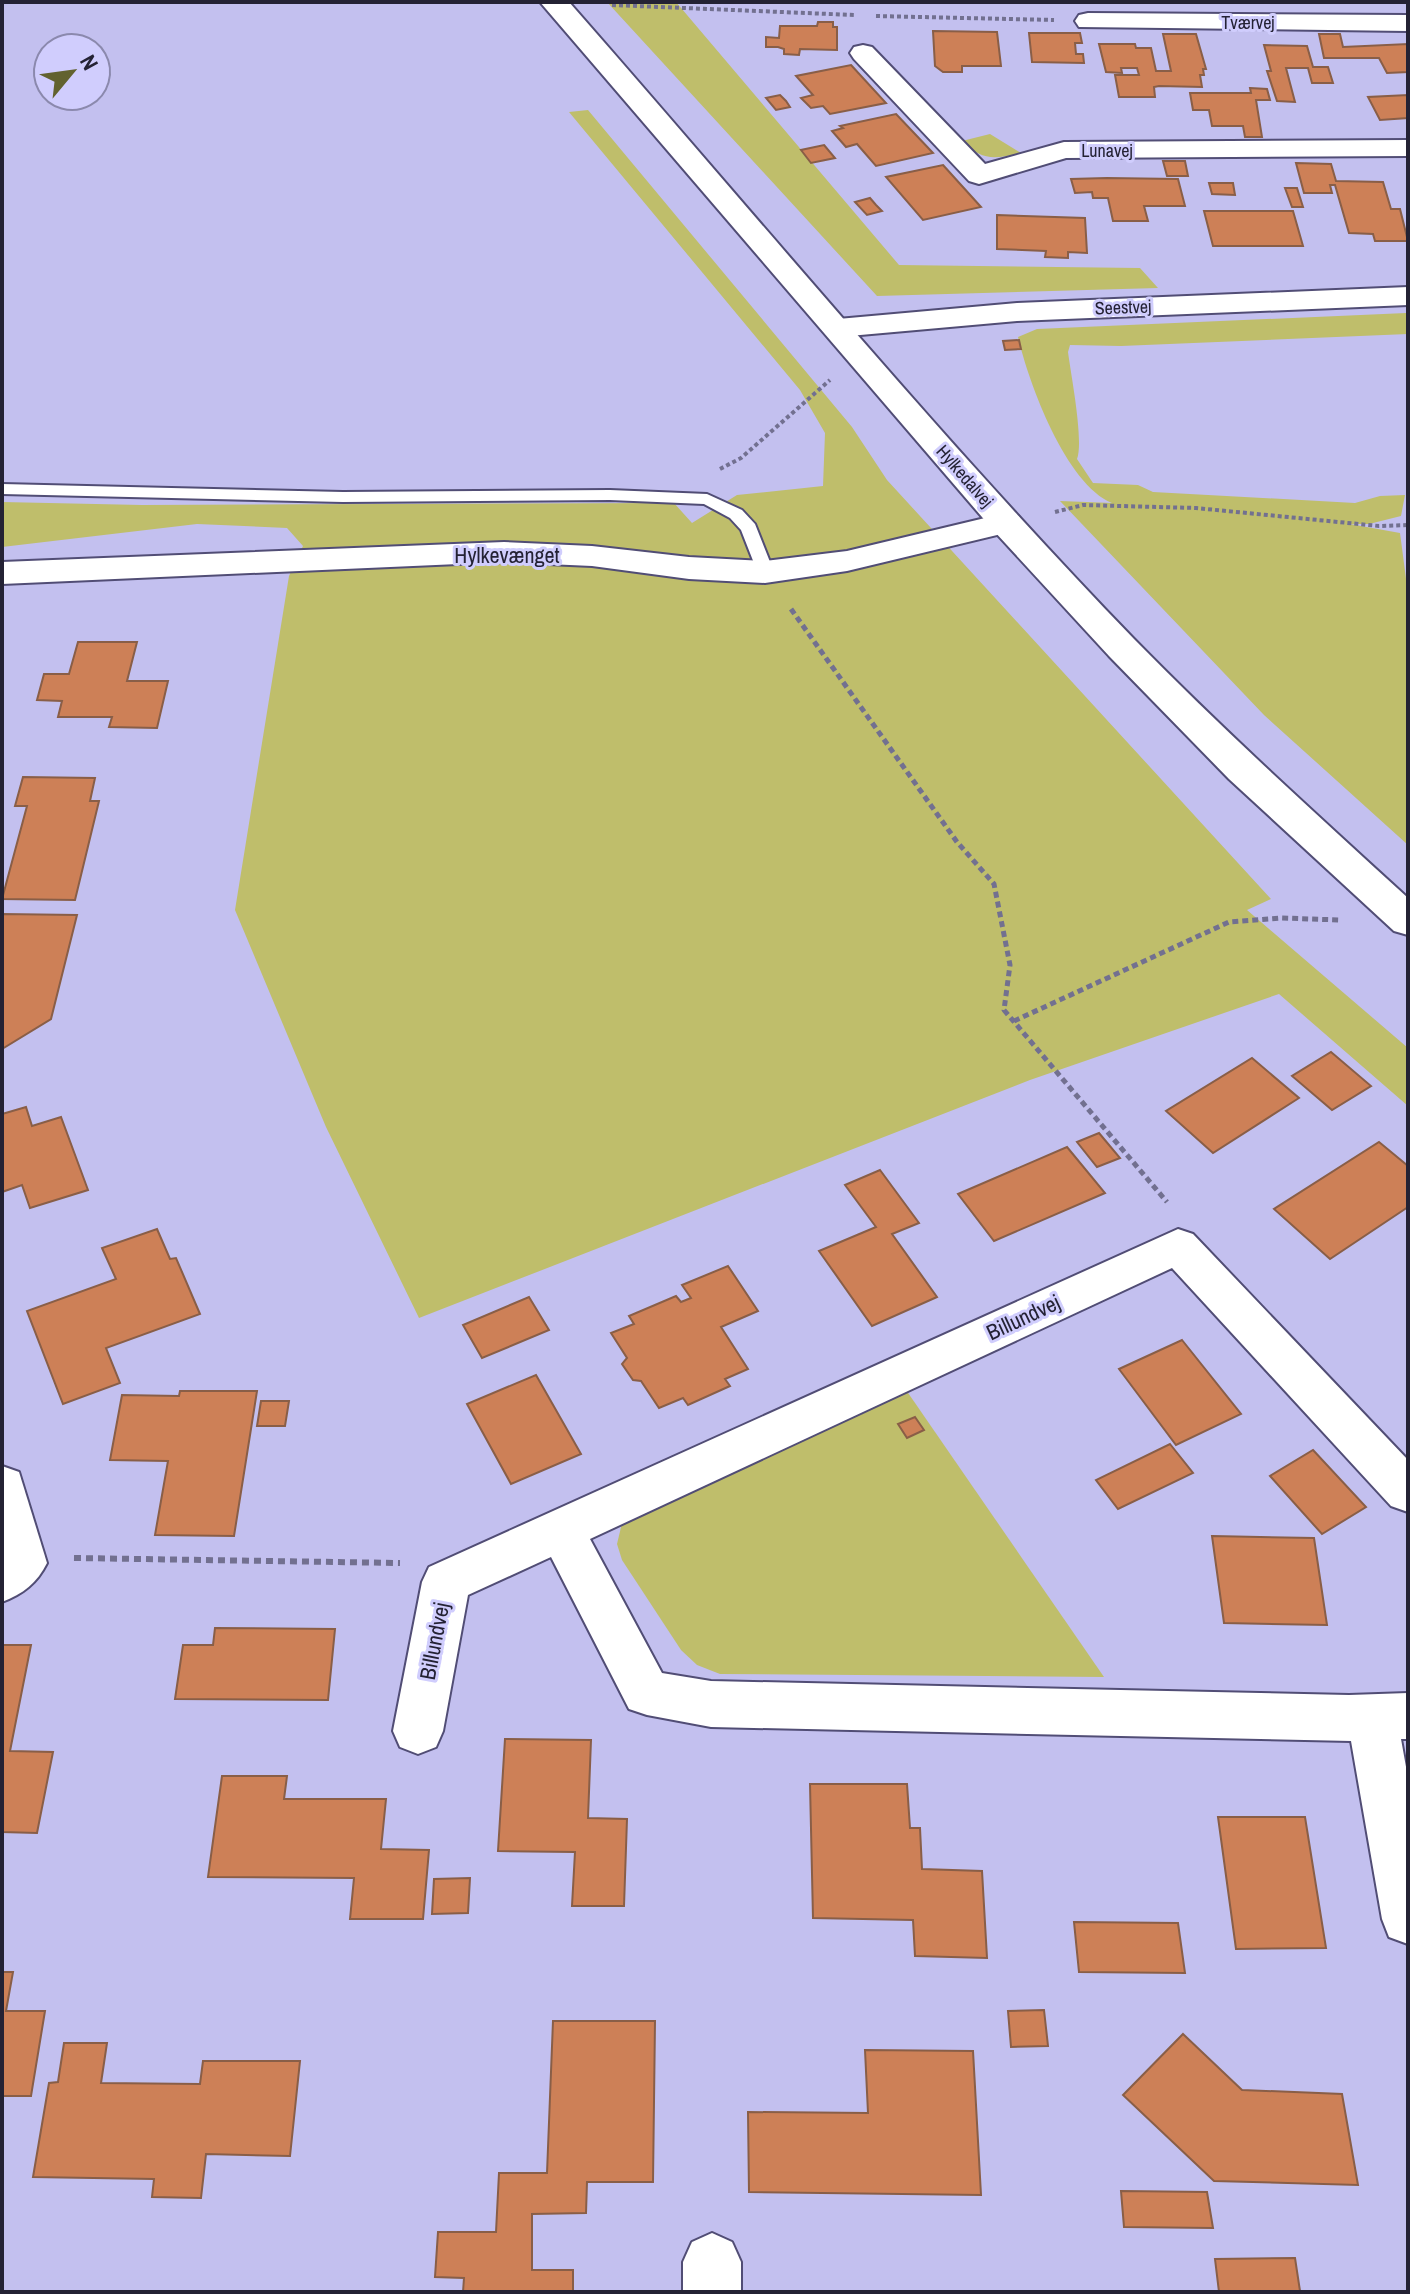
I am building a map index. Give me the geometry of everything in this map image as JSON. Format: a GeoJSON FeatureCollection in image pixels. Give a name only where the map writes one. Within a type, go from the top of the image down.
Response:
{"type":"FeatureCollection","features":[{"type":"Feature","properties":{"kind":"street","name":"Hylkedalvej"},"geometry":{"type":"LineString","coordinates":[[554,2],[1006,523],[1122,648],[1243,770],[1408,921]]}},
{"type":"Feature","properties":{"kind":"street","name":"Tværvej"},"geometry":{"type":"LineString","coordinates":[[1088,21],[1408,23]]}},
{"type":"Feature","properties":{"kind":"street","name":"Lunavej"},"geometry":{"type":"LineString","coordinates":[[863,53],[979,175],[1064,150],[1408,148]]}},
{"type":"Feature","properties":{"kind":"street","name":"Seestvej"},"geometry":{"type":"LineString","coordinates":[[838,328],[1017,312],[1408,296]]}},
{"type":"Feature","properties":{"kind":"street","name":"Hylkevænget"},"geometry":{"type":"LineString","coordinates":[[2,573],[504,552],[592,556],[689,568],[765,572],[847,561],[1006,523]]}},
{"type":"Feature","properties":{"kind":"street"},"geometry":{"type":"LineString","coordinates":[[1178,1246],[1408,1492]]}},
{"type":"Feature","properties":{"kind":"street","name":"Billundvej"},"geometry":{"type":"LineString","coordinates":[[418,1731],[446,1582],[1178,1246]]}},
{"type":"Feature","properties":{"kind":"street"},"geometry":{"type":"LineString","coordinates":[[2,1486],[23,1563],[2,1581]]}},
{"type":"Feature","properties":{"kind":"street"},"geometry":{"type":"LineString","coordinates":[[561,1530],[647,1693],[711,1704],[1390,1718],[1408,1919]]}},
{"type":"Feature","properties":{"kind":"lane"},"geometry":{"type":"LineString","coordinates":[[2,489],[343,497],[707,499],[736,514],[749,528],[765,572]]}},
{"type":"Feature","properties":{"kind":"path"},"geometry":{"type":"LineString","coordinates":[[554,2],[856,15]]}},
{"type":"Feature","properties":{"kind":"path"},"geometry":{"type":"LineString","coordinates":[[872,15],[1088,21]]}},
{"type":"Feature","properties":{"kind":"path"},"geometry":{"type":"LineString","coordinates":[[666,498],[741,458],[860,354]]}},
{"type":"Feature","properties":{"kind":"path"},"geometry":{"type":"LineString","coordinates":[[1006,523],[1083,505],[1196,508],[1379,526],[1408,525]]}},
{"type":"Feature","properties":{"kind":"path"},"geometry":{"type":"LineString","coordinates":[[765,572],[957,842],[994,884],[1010,965],[1004,1010],[1168,1203],[1178,1246]]}},
{"type":"Feature","properties":{"kind":"path"},"geometry":{"type":"LineString","coordinates":[[1014,1021],[1229,922],[1282,918],[1345,920]]}},
{"type":"Feature","properties":{"kind":"path"},"geometry":{"type":"LineString","coordinates":[[87,1557],[397,1562]]}},
{"type":"Feature","properties":{"kind":"shaded area"},"geometry":{"type":"Polygon","coordinates":[[[607,2],[676,2],[899,265],[1140,268],[1158,288],[877,296],[607,2]]]}},
{"type":"Feature","properties":{"kind":"shaded area"},"geometry":{"type":"Polygon","coordinates":[[[588,110],[852,427],[887,480],[1271,899],[1247,910],[1408,1048],[1408,1106],[1279,994],[1030,1080],[419,1318],[326,1127],[235,910],[289,576],[303,546],[287,528],[197,524],[2,547],[2,502],[142,505],[674,503],[692,523],[737,495],[823,486],[825,433],[800,390],[569,112],[588,110]]]}},
{"type":"Feature","properties":{"kind":"shaded area"},"geometry":{"type":"Polygon","coordinates":[[[990,134],[1021,153],[989,157],[962,141],[990,134]]]}},
{"type":"Feature","properties":{"kind":"shaded area"},"geometry":{"type":"Polygon","coordinates":[[[1406,313],[1408,334],[1121,346],[1070,345],[1068,352],[1078,423],[1077,459],[1093,483],[1138,485],[1153,492],[1355,503],[1380,496],[1405,495],[1401,516],[1369,524],[1350,524],[1400,533],[1408,594],[1408,845],[1264,715],[1060,501],[1112,503],[1079,476],[1065,455],[1040,405],[1018,337],[1037,329],[1406,313]]]}},
{"type":"Feature","properties":{"kind":"shaded area"},"geometry":{"type":"Polygon","coordinates":[[[904,1387],[1104,1677],[720,1674],[697,1665],[681,1650],[622,1560],[617,1544],[622,1523],[904,1387]]]}},
{"type":"Feature","properties":{"kind":"building"},"geometry":{"type":"Polygon","coordinates":[[[818,22],[833,22],[833,27],[837,27],[837,50],[800,49],[799,55],[784,54],[784,49],[778,47],[766,47],[766,37],[779,38],[780,26],[817,26],[818,22]]]}},
{"type":"Feature","properties":{"kind":"building"},"geometry":{"type":"Polygon","coordinates":[[[933,31],[997,32],[1001,66],[962,66],[962,72],[943,72],[935,66],[933,31]]]}},
{"type":"Feature","properties":{"kind":"building"},"geometry":{"type":"Polygon","coordinates":[[[1029,33],[1080,33],[1082,43],[1075,43],[1076,54],[1083,54],[1084,63],[1032,62],[1029,33]]]}},
{"type":"Feature","properties":{"kind":"building"},"geometry":{"type":"Polygon","coordinates":[[[1163,34],[1196,34],[1206,69],[1203,69],[1204,75],[1200,75],[1202,87],[1159,86],[1154,87],[1155,97],[1119,97],[1115,75],[1139,75],[1137,68],[1121,68],[1122,73],[1106,72],[1099,44],[1135,44],[1136,48],[1151,48],[1156,71],[1171,71],[1163,34]]]}},
{"type":"Feature","properties":{"kind":"building"},"geometry":{"type":"Polygon","coordinates":[[[1319,34],[1340,34],[1343,47],[1408,44],[1408,72],[1387,73],[1379,58],[1324,58],[1319,34]]]}},
{"type":"Feature","properties":{"kind":"building"},"geometry":{"type":"Polygon","coordinates":[[[1264,45],[1307,46],[1313,67],[1328,67],[1333,83],[1312,83],[1308,68],[1286,68],[1295,102],[1277,101],[1267,71],[1271,71],[1264,45]]]}},
{"type":"Feature","properties":{"kind":"building"},"geometry":{"type":"Polygon","coordinates":[[[851,65],[886,103],[830,114],[823,106],[811,108],[801,98],[813,95],[796,76],[851,65]]]}},
{"type":"Feature","properties":{"kind":"building"},"geometry":{"type":"Polygon","coordinates":[[[1250,88],[1267,89],[1270,100],[1256,100],[1262,137],[1245,137],[1243,126],[1212,126],[1209,110],[1193,110],[1190,93],[1251,93],[1250,88]]]}},
{"type":"Feature","properties":{"kind":"building"},"geometry":{"type":"Polygon","coordinates":[[[780,95],[790,107],[776,110],[766,98],[780,95]]]}},
{"type":"Feature","properties":{"kind":"building"},"geometry":{"type":"Polygon","coordinates":[[[1408,95],[1408,118],[1380,120],[1368,97],[1408,95]]]}},
{"type":"Feature","properties":{"kind":"building"},"geometry":{"type":"Polygon","coordinates":[[[896,114],[933,153],[876,166],[857,144],[846,147],[832,131],[843,128],[840,126],[896,114]]]}},
{"type":"Feature","properties":{"kind":"building"},"geometry":{"type":"Polygon","coordinates":[[[824,145],[835,158],[811,163],[801,150],[824,145]]]}},
{"type":"Feature","properties":{"kind":"building"},"geometry":{"type":"Polygon","coordinates":[[[1163,161],[1185,161],[1188,176],[1167,176],[1163,161]]]}},
{"type":"Feature","properties":{"kind":"building"},"geometry":{"type":"Polygon","coordinates":[[[1296,163],[1331,164],[1336,181],[1383,182],[1391,209],[1400,209],[1408,241],[1375,241],[1373,234],[1349,233],[1335,185],[1330,185],[1332,193],[1304,193],[1296,163]]]}},
{"type":"Feature","properties":{"kind":"building"},"geometry":{"type":"Polygon","coordinates":[[[943,165],[981,207],[923,220],[886,177],[943,165]]]}},
{"type":"Feature","properties":{"kind":"building"},"geometry":{"type":"Polygon","coordinates":[[[1071,179],[1178,179],[1185,206],[1144,206],[1148,221],[1113,221],[1108,198],[1093,198],[1092,192],[1075,193],[1071,179]]]}},
{"type":"Feature","properties":{"kind":"building"},"geometry":{"type":"Polygon","coordinates":[[[1209,183],[1233,183],[1235,195],[1212,194],[1209,183]]]}},
{"type":"Feature","properties":{"kind":"building"},"geometry":{"type":"Polygon","coordinates":[[[1285,188],[1297,188],[1303,207],[1292,207],[1285,188]]]}},
{"type":"Feature","properties":{"kind":"building"},"geometry":{"type":"Polygon","coordinates":[[[870,198],[882,211],[867,215],[855,202],[870,198]]]}},
{"type":"Feature","properties":{"kind":"building"},"geometry":{"type":"Polygon","coordinates":[[[1204,211],[1293,211],[1303,246],[1213,246],[1204,211]]]}},
{"type":"Feature","properties":{"kind":"building"},"geometry":{"type":"Polygon","coordinates":[[[997,215],[1085,218],[1087,253],[1068,252],[1068,258],[1045,257],[1046,251],[997,249],[997,215]]]}},
{"type":"Feature","properties":{"kind":"building"},"geometry":{"type":"Polygon","coordinates":[[[1019,340],[1021,349],[1005,350],[1003,341],[1019,340]]]}},
{"type":"Feature","properties":{"kind":"building"},"geometry":{"type":"Polygon","coordinates":[[[78,642],[137,642],[127,681],[168,681],[157,728],[109,727],[112,717],[58,717],[62,701],[37,700],[44,674],[69,674],[78,642]]]}},
{"type":"Feature","properties":{"kind":"building"},"geometry":{"type":"Polygon","coordinates":[[[23,777],[95,778],[90,801],[99,801],[75,900],[2,899],[27,806],[15,806],[23,777]]]}},
{"type":"Feature","properties":{"kind":"building"},"geometry":{"type":"Polygon","coordinates":[[[2,914],[77,915],[51,1019],[2,1049],[2,914]]]}},
{"type":"Feature","properties":{"kind":"building"},"geometry":{"type":"Polygon","coordinates":[[[1331,1052],[1371,1086],[1332,1110],[1292,1076],[1331,1052]]]}},
{"type":"Feature","properties":{"kind":"building"},"geometry":{"type":"Polygon","coordinates":[[[1252,1058],[1299,1098],[1213,1153],[1166,1111],[1252,1058]]]}},
{"type":"Feature","properties":{"kind":"building"},"geometry":{"type":"Polygon","coordinates":[[[26,1107],[32,1126],[61,1117],[88,1190],[30,1208],[22,1185],[2,1192],[2,1114],[26,1107]]]}},
{"type":"Feature","properties":{"kind":"building"},"geometry":{"type":"Polygon","coordinates":[[[1099,1133],[1120,1158],[1097,1167],[1077,1142],[1099,1133]]]}},
{"type":"Feature","properties":{"kind":"building"},"geometry":{"type":"Polygon","coordinates":[[[1379,1142],[1408,1166],[1408,1207],[1330,1259],[1274,1209],[1379,1142]]]}},
{"type":"Feature","properties":{"kind":"building"},"geometry":{"type":"Polygon","coordinates":[[[1067,1147],[1105,1193],[994,1241],[958,1194],[1067,1147]]]}},
{"type":"Feature","properties":{"kind":"building"},"geometry":{"type":"Polygon","coordinates":[[[880,1170],[919,1223],[892,1234],[937,1297],[872,1326],[819,1251],[876,1227],[845,1185],[880,1170]]]}},
{"type":"Feature","properties":{"kind":"building"},"geometry":{"type":"Polygon","coordinates":[[[157,1229],[170,1259],[176,1258],[200,1314],[106,1348],[120,1383],[63,1404],[27,1311],[116,1279],[102,1248],[157,1229]]]}},
{"type":"Feature","properties":{"kind":"building"},"geometry":{"type":"Polygon","coordinates":[[[728,1266],[758,1311],[721,1327],[748,1369],[725,1379],[730,1386],[688,1405],[683,1398],[659,1408],[641,1381],[633,1380],[622,1364],[627,1358],[611,1333],[634,1324],[629,1316],[676,1296],[681,1302],[691,1298],[682,1285],[728,1266]]]}},
{"type":"Feature","properties":{"kind":"building"},"geometry":{"type":"Polygon","coordinates":[[[529,1297],[549,1330],[482,1358],[463,1325],[529,1297]]]}},
{"type":"Feature","properties":{"kind":"building"},"geometry":{"type":"Polygon","coordinates":[[[1182,1340],[1241,1414],[1176,1445],[1119,1369],[1182,1340]]]}},
{"type":"Feature","properties":{"kind":"building"},"geometry":{"type":"Polygon","coordinates":[[[536,1375],[581,1454],[511,1484],[467,1404],[536,1375]]]}},
{"type":"Feature","properties":{"kind":"building"},"geometry":{"type":"Polygon","coordinates":[[[180,1391],[257,1391],[234,1536],[155,1535],[168,1461],[110,1460],[122,1395],[179,1396],[180,1391]]]}},
{"type":"Feature","properties":{"kind":"building"},"geometry":{"type":"Polygon","coordinates":[[[261,1401],[289,1401],[285,1426],[257,1426],[261,1401]]]}},
{"type":"Feature","properties":{"kind":"building"},"geometry":{"type":"Polygon","coordinates":[[[915,1417],[924,1430],[907,1438],[898,1424],[915,1417]]]}},
{"type":"Feature","properties":{"kind":"building"},"geometry":{"type":"Polygon","coordinates":[[[1170,1444],[1193,1473],[1118,1509],[1096,1480],[1170,1444]]]}},
{"type":"Feature","properties":{"kind":"building"},"geometry":{"type":"Polygon","coordinates":[[[1313,1450],[1366,1507],[1322,1534],[1270,1476],[1313,1450]]]}},
{"type":"Feature","properties":{"kind":"building"},"geometry":{"type":"Polygon","coordinates":[[[1212,1536],[1314,1538],[1327,1625],[1224,1623],[1212,1536]]]}},
{"type":"Feature","properties":{"kind":"building"},"geometry":{"type":"Polygon","coordinates":[[[215,1628],[335,1629],[328,1700],[175,1699],[183,1645],[213,1645],[215,1628]]]}},
{"type":"Feature","properties":{"kind":"building"},"geometry":{"type":"Polygon","coordinates":[[[2,1645],[31,1645],[10,1751],[53,1752],[37,1833],[2,1832],[2,1645]]]}},
{"type":"Feature","properties":{"kind":"building"},"geometry":{"type":"Polygon","coordinates":[[[505,1739],[591,1740],[588,1818],[627,1819],[624,1906],[572,1906],[575,1852],[498,1851],[505,1739]]]}},
{"type":"Feature","properties":{"kind":"building"},"geometry":{"type":"Polygon","coordinates":[[[222,1776],[287,1776],[284,1799],[386,1799],[381,1849],[429,1850],[423,1919],[350,1919],[354,1878],[208,1877],[222,1776]]]}},
{"type":"Feature","properties":{"kind":"building"},"geometry":{"type":"Polygon","coordinates":[[[810,1784],[907,1784],[910,1828],[920,1828],[922,1869],[982,1871],[987,1958],[915,1956],[913,1920],[813,1918],[810,1784]]]}},
{"type":"Feature","properties":{"kind":"building"},"geometry":{"type":"Polygon","coordinates":[[[1218,1817],[1305,1817],[1326,1948],[1236,1949],[1218,1817]]]}},
{"type":"Feature","properties":{"kind":"building"},"geometry":{"type":"Polygon","coordinates":[[[470,1878],[468,1913],[432,1914],[434,1879],[470,1878]]]}},
{"type":"Feature","properties":{"kind":"building"},"geometry":{"type":"Polygon","coordinates":[[[1074,1922],[1178,1923],[1185,1973],[1079,1972],[1074,1922]]]}},
{"type":"Feature","properties":{"kind":"building"},"geometry":{"type":"Polygon","coordinates":[[[2,1972],[13,1972],[6,2011],[45,2011],[31,2096],[2,2096],[2,1972]]]}},
{"type":"Feature","properties":{"kind":"building"},"geometry":{"type":"Polygon","coordinates":[[[1044,2010],[1048,2046],[1011,2047],[1008,2011],[1044,2010]]]}},
{"type":"Feature","properties":{"kind":"building"},"geometry":{"type":"Polygon","coordinates":[[[553,2021],[655,2021],[653,2182],[587,2182],[586,2213],[532,2214],[532,2270],[573,2270],[573,2292],[463,2292],[464,2278],[435,2277],[438,2232],[496,2232],[499,2173],[547,2173],[553,2021]]]}},
{"type":"Feature","properties":{"kind":"building"},"geometry":{"type":"Polygon","coordinates":[[[1183,2034],[1242,2090],[1342,2094],[1358,2185],[1214,2181],[1123,2095],[1183,2034]]]}},
{"type":"Feature","properties":{"kind":"building"},"geometry":{"type":"Polygon","coordinates":[[[64,2043],[107,2043],[101,2083],[200,2084],[203,2061],[300,2061],[290,2156],[206,2154],[201,2198],[152,2197],[154,2179],[33,2177],[49,2083],[58,2082],[64,2043]]]}},
{"type":"Feature","properties":{"kind":"building"},"geometry":{"type":"Polygon","coordinates":[[[865,2050],[973,2051],[981,2195],[749,2192],[748,2112],[868,2113],[865,2050]]]}},
{"type":"Feature","properties":{"kind":"building"},"geometry":{"type":"Polygon","coordinates":[[[1121,2191],[1207,2192],[1213,2228],[1124,2227],[1121,2191]]]}},
{"type":"Feature","properties":{"kind":"building"},"geometry":{"type":"Polygon","coordinates":[[[1295,2258],[1300,2291],[1370,2292],[1219,2292],[1215,2259],[1295,2258]]]}}]}
